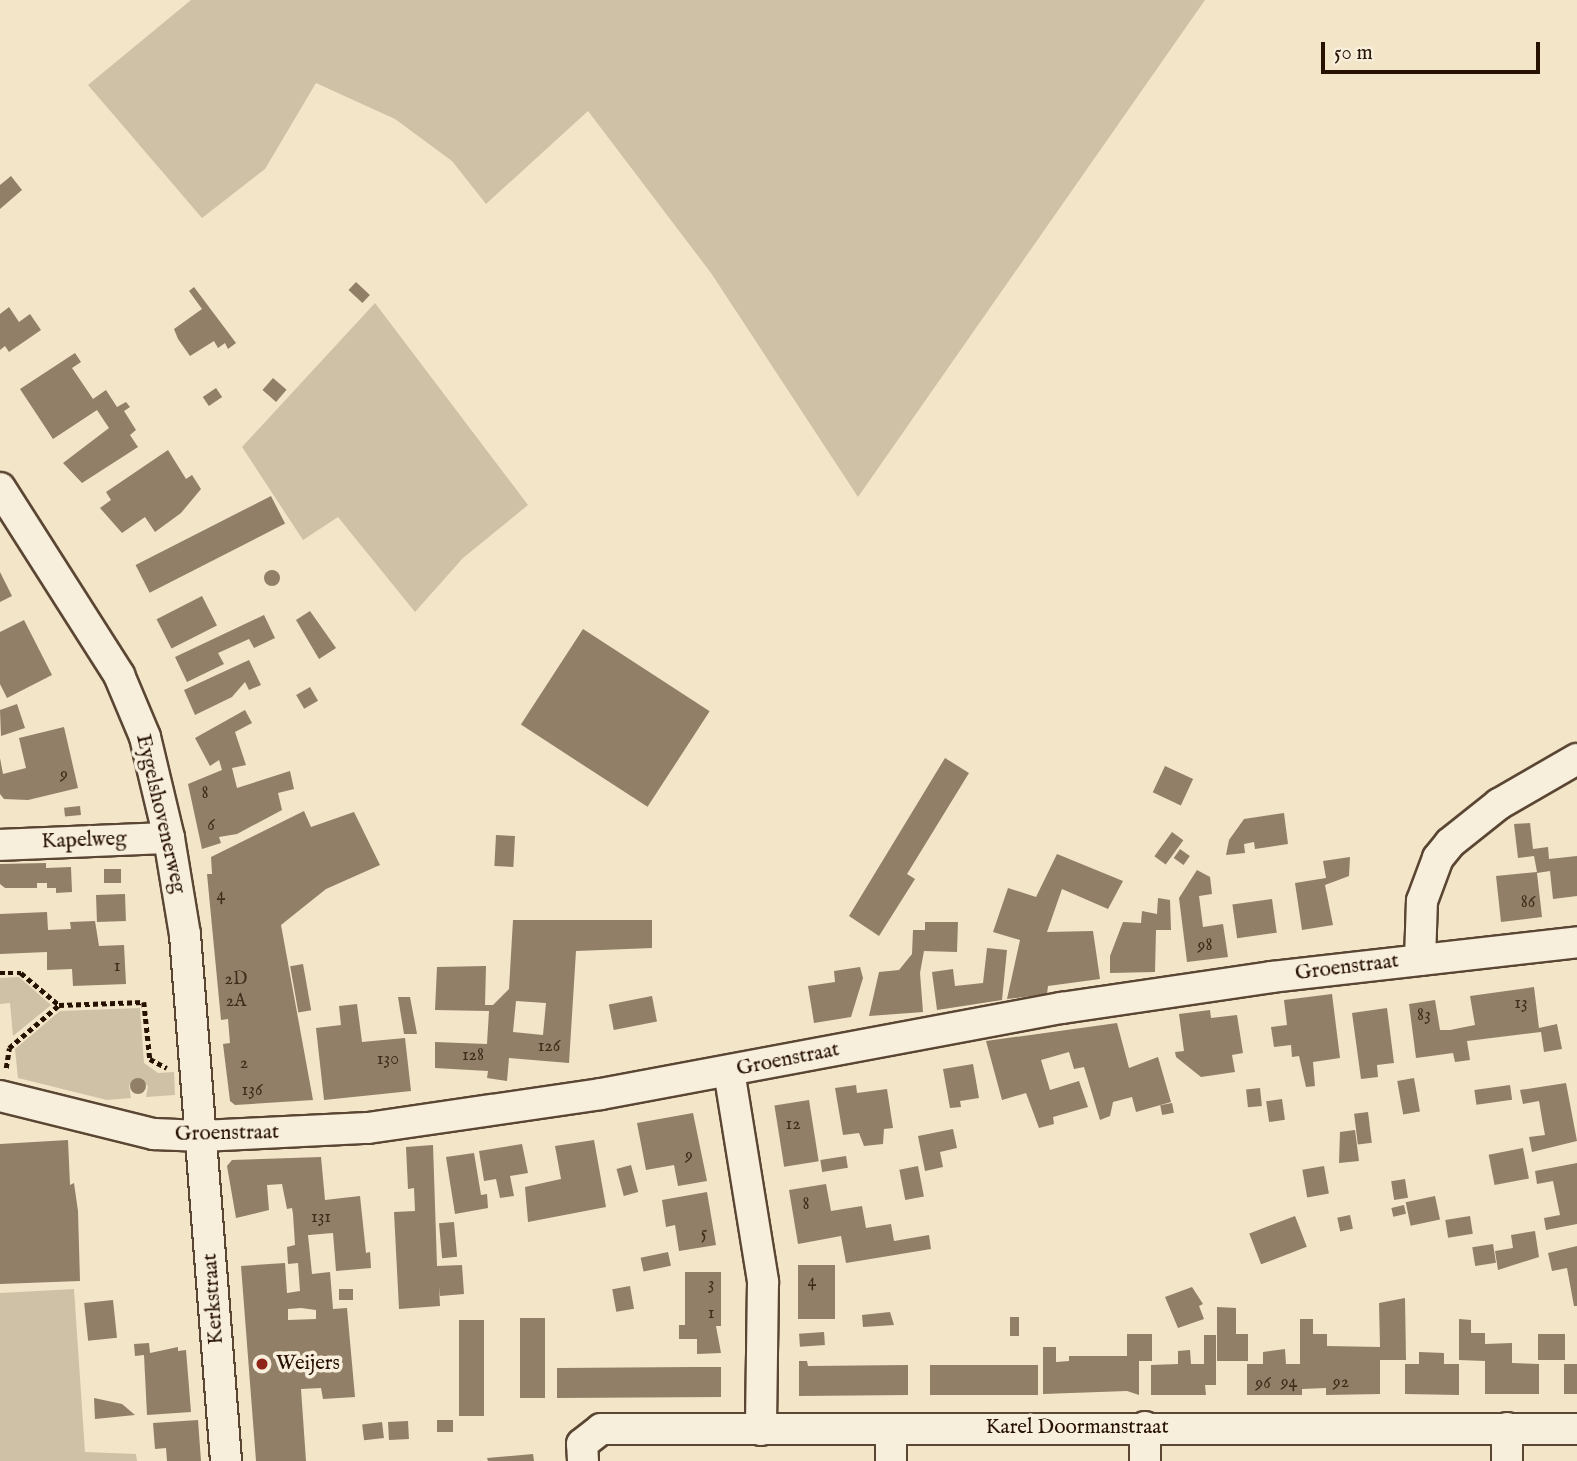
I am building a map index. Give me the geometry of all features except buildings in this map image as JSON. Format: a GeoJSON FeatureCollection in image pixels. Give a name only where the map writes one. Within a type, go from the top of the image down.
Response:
{"type":"FeatureCollection","features":[{"type":"Feature","properties":{"kind":"street","name":"Eygelshovenerweg"},"geometry":{"type":"LineString","coordinates":[[0,488],[120,674],[145,737],[169,838],[186,935],[202,1136]]}},
{"type":"Feature","properties":{"kind":"street"},"geometry":{"type":"LineString","coordinates":[[1420,960],[1422,901],[1438,858],[1450,843],[1499,804],[1577,759]]}},
{"type":"Feature","properties":{"kind":"street","name":"Kapelweg"},"geometry":{"type":"LineString","coordinates":[[0,845],[169,838]]}},
{"type":"Feature","properties":{"kind":"street","name":"Groenstraat"},"geometry":{"type":"LineString","coordinates":[[0,1096],[154,1134],[202,1136],[381,1126],[729,1071],[1062,1008],[1420,960],[1577,942]]}},
{"type":"Feature","properties":{"kind":"street"},"geometry":{"type":"LineString","coordinates":[[729,1071],[763,1282],[761,1430]]}},
{"type":"Feature","properties":{"kind":"street","name":"Kerkstraat"},"geometry":{"type":"LineString","coordinates":[[202,1136],[226,1461]]}},
{"type":"Feature","properties":{"kind":"street"},"geometry":{"type":"LineString","coordinates":[[1145,1427],[1145,1461]]}},
{"type":"Feature","properties":{"kind":"street"},"geometry":{"type":"LineString","coordinates":[[1507,1428],[1507,1461]]}},
{"type":"Feature","properties":{"kind":"street","name":"Karel Doormanstraat"},"geometry":{"type":"LineString","coordinates":[[582,1453],[601,1429],[1577,1429]]}},
{"type":"Feature","properties":{"kind":"street"},"geometry":{"type":"LineString","coordinates":[[891,1430],[891,1461]]}},
{"type":"Feature","properties":{"kind":"path"},"geometry":{"type":"LineString","coordinates":[[0,973],[21,973],[59,1005]]}},
{"type":"Feature","properties":{"kind":"path"},"geometry":{"type":"LineString","coordinates":[[17,1040],[59,1005],[144,1002],[150,1059],[161,1069],[196,1066]]}},
{"type":"Feature","properties":{"kind":"shaded area"},"geometry":{"type":"Polygon","coordinates":[[[191,0],[1205,0],[858,497],[711,273],[588,111],[486,204],[452,161],[395,119],[316,83],[265,169],[202,218],[88,85],[191,0]]]}},
{"type":"Feature","properties":{"kind":"shaded area"},"geometry":{"type":"Polygon","coordinates":[[[375,303],[528,505],[463,558],[415,612],[338,517],[303,540],[242,447],[375,303]]]}},
{"type":"Feature","properties":{"kind":"shaded area"},"geometry":{"type":"Polygon","coordinates":[[[19,977],[51,1005],[13,1036],[10,1003],[0,1004],[0,978],[19,977]]]}},
{"type":"Feature","properties":{"kind":"shaded area"},"geometry":{"type":"Polygon","coordinates":[[[140,1008],[144,1063],[158,1073],[174,1072],[175,1095],[146,1097],[148,1086],[139,1079],[129,1085],[131,1098],[107,1100],[18,1078],[15,1049],[60,1011],[140,1008]]]}},
{"type":"Feature","properties":{"kind":"shaded area"},"geometry":{"type":"Polygon","coordinates":[[[74,1289],[85,1452],[136,1454],[137,1461],[0,1461],[0,1293],[74,1289]]]}},
{"type":"Feature","properties":{"kind":"place","name":"Weijers"},"geometry":{"type":"Point","coordinates":[262,1364]}}]}
